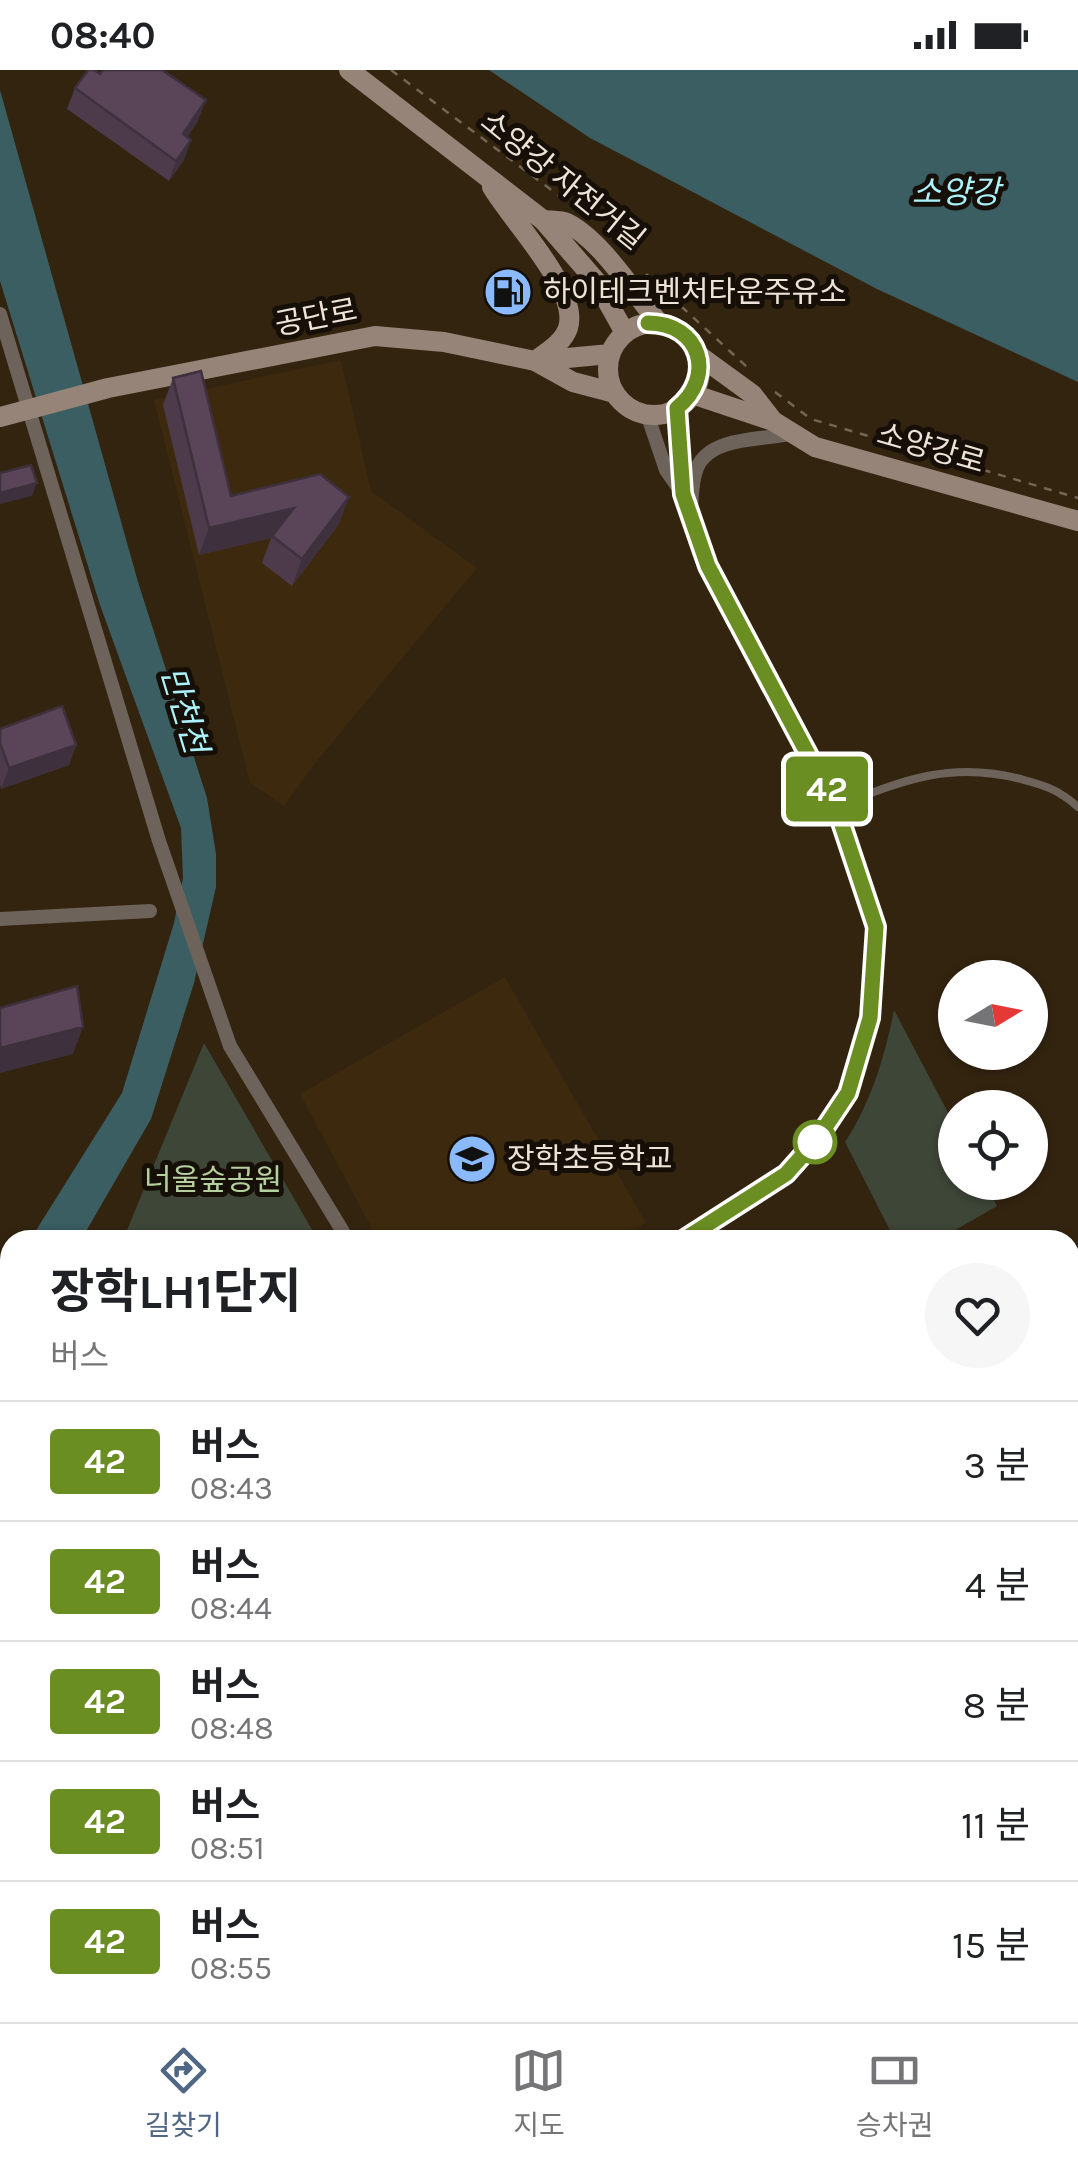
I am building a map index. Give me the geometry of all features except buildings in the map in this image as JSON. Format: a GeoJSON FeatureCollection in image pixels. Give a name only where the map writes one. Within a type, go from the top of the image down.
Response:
{"type":"FeatureCollection","features":[{"type":"Feature","properties":{"kind":"street"},"geometry":{"type":"LineString","coordinates":[[348,70],[543,220],[596,281],[625,333]]}},
{"type":"Feature","properties":{"kind":"street"},"geometry":{"type":"LineString","coordinates":[[487,178],[508,214],[548,265],[567,297],[571,312],[565,336],[535,361]]}},
{"type":"Feature","properties":{"kind":"street"},"geometry":{"type":"LineString","coordinates":[[543,220],[564,221],[580,232],[600,250],[659,323]]}},
{"type":"Feature","properties":{"kind":"street"},"geometry":{"type":"LineString","coordinates":[[0,314],[32,408],[159,842],[230,1046],[342,1230]]}},
{"type":"Feature","properties":{"kind":"street"},"geometry":{"type":"LineString","coordinates":[[659,323],[678,330],[697,354],[699,375],[684,402],[667,413],[647,414],[628,407],[615,393],[608,374],[610,354],[625,333],[638,325],[659,323]]}},
{"type":"Feature","properties":{"kind":"street","name":"공단로"},"geometry":{"type":"LineString","coordinates":[[32,408],[108,388],[198,380],[375,336],[444,342],[535,361],[574,382],[615,393]]}},
{"type":"Feature","properties":{"kind":"street","name":"공단로"},"geometry":{"type":"LineString","coordinates":[[535,361],[610,354]]}},
{"type":"Feature","properties":{"kind":"street","name":"소양강로"},"geometry":{"type":"LineString","coordinates":[[697,354],[752,394],[773,421],[815,447],[1078,521]]}},
{"type":"Feature","properties":{"kind":"street"},"geometry":{"type":"LineString","coordinates":[[683,494],[684,402]]}},
{"type":"Feature","properties":{"kind":"street","name":"소양강로"},"geometry":{"type":"LineString","coordinates":[[684,402],[773,421]]}},
{"type":"Feature","properties":{"kind":"street"},"geometry":{"type":"LineString","coordinates":[[0,418],[32,408]]}},
{"type":"Feature","properties":{"kind":"street"},"geometry":{"type":"LineString","coordinates":[[647,414],[666,470],[683,494],[708,566],[836,807],[876,927],[870,1018],[848,1093],[818,1138],[786,1174],[699,1230]]}},
{"type":"Feature","properties":{"kind":"street"},"geometry":{"type":"LineString","coordinates":[[690,513],[696,469],[706,455],[728,444],[791,434]]}},
{"type":"Feature","properties":{"kind":"street"},"geometry":{"type":"LineString","coordinates":[[0,919],[150,911]]}},
{"type":"Feature","properties":{"kind":"lane"},"geometry":{"type":"LineString","coordinates":[[836,807],[890,785],[946,771],[989,770],[1058,789],[1078,807]]}},
{"type":"Feature","properties":{"kind":"path","name":"소양강 자전거길"},"geometry":{"type":"LineString","coordinates":[[391,70],[576,209]]}},
{"type":"Feature","properties":{"kind":"path","name":"소양강 자전거길"},"geometry":{"type":"LineString","coordinates":[[647,274],[757,376]]}},
{"type":"Feature","properties":{"kind":"path"},"geometry":{"type":"LineString","coordinates":[[770,387],[812,420],[1078,498]]}},
{"type":"Feature","properties":{"kind":"shaded area"},"geometry":{"type":"Polygon","coordinates":[[[341,360],[371,491],[477,568],[284,806],[250,783],[154,400],[341,360]]]}},
{"type":"Feature","properties":{"kind":"shaded area","name":"장학초등학교"},"geometry":{"type":"Polygon","coordinates":[[[505,977],[646,1223],[634,1230],[373,1230],[300,1094],[505,977]]]}},
{"type":"Feature","properties":{"kind":"green space"},"geometry":{"type":"Polygon","coordinates":[[[894,1010],[938,1094],[938,1200],[994,1200],[997,1206],[955,1230],[890,1230],[845,1142],[876,1079],[894,1010]]]}},
{"type":"Feature","properties":{"kind":"green space","name":"너울숲공원"},"geometry":{"type":"Polygon","coordinates":[[[204,1043],[312,1230],[127,1230],[204,1043]]]}},
{"type":"Feature","properties":{"kind":"water","name":"소양강"},"geometry":{"type":"Polygon","coordinates":[[[489,70],[1078,70],[1078,382],[877,289],[590,138],[489,70]]]}},
{"type":"Feature","properties":{"kind":"water"},"geometry":{"type":"Polygon","coordinates":[[[0,90],[138,582],[207,798],[216,854],[216,887],[194,983],[151,1119],[87,1230],[36,1230],[122,1093],[174,923],[183,878],[181,828],[100,605],[0,281],[0,90]]]}},
{"type":"Feature","properties":{"kind":"bus line","name":"42"},"geometry":{"type":"LineString","coordinates":[[648,323],[678,330],[693,344],[697,354],[700,364],[696,385],[677,408],[683,494],[708,566],[836,807],[876,927],[870,1018],[848,1093],[818,1138],[786,1174],[699,1230]]}},
{"type":"Feature","properties":{"kind":"place","name":"하이테크벤처타운주유소"},"geometry":{"type":"Point","coordinates":[508,292]}},
{"type":"Feature","properties":{"kind":"place","name":"장학초등학교"},"geometry":{"type":"Point","coordinates":[472,1159]}},
{"type":"Feature","properties":{"kind":"water label","name":"만천천"},"geometry":{"type":"Point","coordinates":[184,710]}}]}
